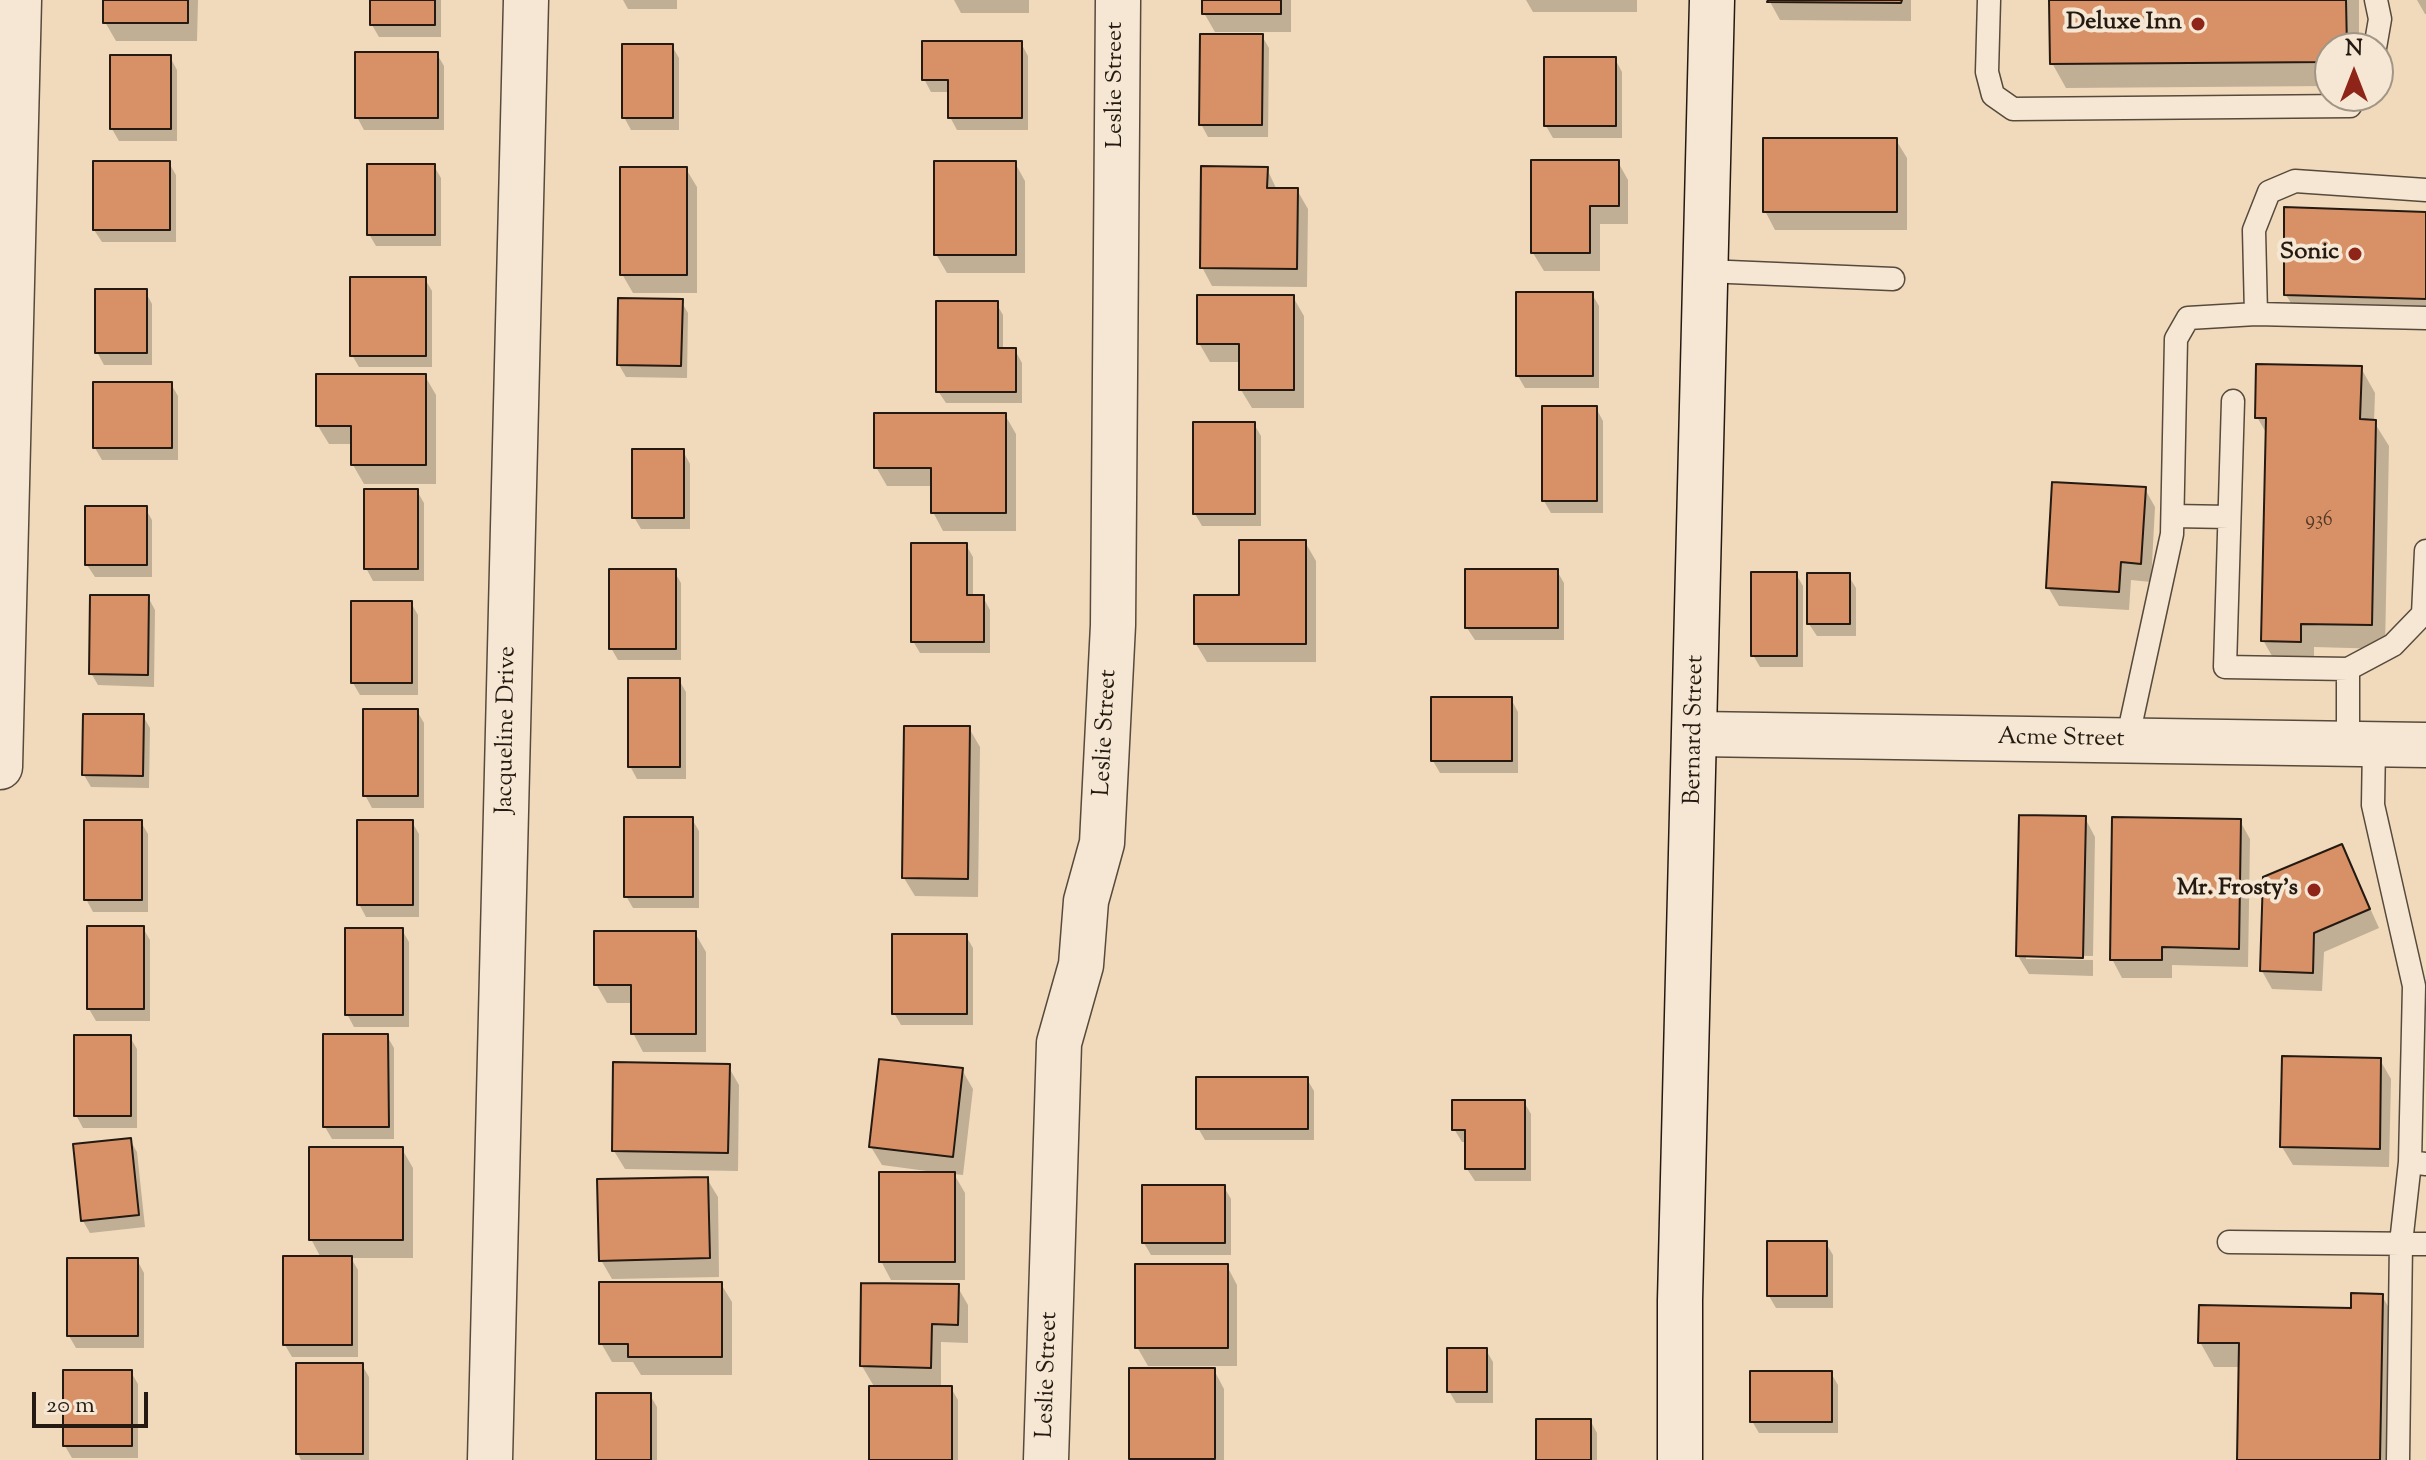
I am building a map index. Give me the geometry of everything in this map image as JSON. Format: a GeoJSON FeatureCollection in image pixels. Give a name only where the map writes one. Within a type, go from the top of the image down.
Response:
{"type":"FeatureCollection","features":[{"type":"Feature","properties":{"kind":"street"},"geometry":{"type":"LineString","coordinates":[[0,767],[6,657],[19,0]]}},
{"type":"Feature","properties":{"kind":"street","name":"Jacqueline Drive"},"geometry":{"type":"LineString","coordinates":[[490,1460],[526,0]]}},
{"type":"Feature","properties":{"kind":"street","name":"Leslie Street"},"geometry":{"type":"LineString","coordinates":[[1046,1460],[1059,1043],[1081,965],[1086,901],[1102,843],[1113,625],[1118,0]]}},
{"type":"Feature","properties":{"kind":"street","name":"Bernard Street"},"geometry":{"type":"LineString","coordinates":[[1680,1460],[1680,1300],[1697,734],[1712,0]]}},
{"type":"Feature","properties":{"kind":"street","name":"Acme Street"},"geometry":{"type":"LineString","coordinates":[[1697,734],[2426,745]]}},
{"type":"Feature","properties":{"kind":"lane"},"geometry":{"type":"LineString","coordinates":[[1989,0],[1987,72],[1993,95],[2013,109],[2314,106]]}},
{"type":"Feature","properties":{"kind":"lane"},"geometry":{"type":"LineString","coordinates":[[2376,0],[2380,19],[2378,32]]}},
{"type":"Feature","properties":{"kind":"lane"},"geometry":{"type":"LineString","coordinates":[[2256,314],[2254,230],[2269,192],[2295,181],[2426,190]]}},
{"type":"Feature","properties":{"kind":"lane"},"geometry":{"type":"LineString","coordinates":[[1706,271],[1893,279]]}},
{"type":"Feature","properties":{"kind":"lane"},"geometry":{"type":"LineString","coordinates":[[2127,741],[2172,534],[2176,339],[2188,318],[2256,314],[2426,318]]}},
{"type":"Feature","properties":{"kind":"lane"},"geometry":{"type":"LineString","coordinates":[[2233,401],[2225,667],[2348,669],[2393,645],[2423,614],[2426,551]]}},
{"type":"Feature","properties":{"kind":"lane"},"geometry":{"type":"LineString","coordinates":[[2173,516],[2229,517]]}},
{"type":"Feature","properties":{"kind":"lane"},"geometry":{"type":"LineString","coordinates":[[2348,669],[2373,805],[2414,986],[2418,1163],[2401,1243],[2398,1460]]}},
{"type":"Feature","properties":{"kind":"lane"},"geometry":{"type":"LineString","coordinates":[[2229,1242],[2426,1244]]}},
{"type":"Feature","properties":{"kind":"building"},"geometry":{"type":"Polygon","coordinates":[[[103,0],[188,0],[188,23],[103,23],[103,0]]]}},
{"type":"Feature","properties":{"kind":"building"},"geometry":{"type":"Polygon","coordinates":[[[370,0],[435,0],[435,25],[370,25],[370,0]]]}},
{"type":"Feature","properties":{"kind":"building"},"geometry":{"type":"Polygon","coordinates":[[[1202,0],[1281,0],[1281,14],[1202,14],[1202,0]]]}},
{"type":"Feature","properties":{"kind":"building"},"geometry":{"type":"Polygon","coordinates":[[[1768,0],[1902,0],[1901,3],[1768,0]]]}},
{"type":"Feature","properties":{"kind":"building","name":"Deluxe Inn"},"geometry":{"type":"Polygon","coordinates":[[[2049,0],[2346,0],[2347,32],[2314,32],[2314,62],[2050,64],[2049,0]]]}},
{"type":"Feature","properties":{"kind":"building"},"geometry":{"type":"Polygon","coordinates":[[[1200,34],[1263,34],[1262,125],[1199,125],[1200,34]]]}},
{"type":"Feature","properties":{"kind":"building"},"geometry":{"type":"Polygon","coordinates":[[[922,41],[1022,41],[1022,118],[948,118],[948,80],[922,80],[922,41]]]}},
{"type":"Feature","properties":{"kind":"building"},"geometry":{"type":"Polygon","coordinates":[[[622,44],[673,44],[673,118],[622,118],[622,44]]]}},
{"type":"Feature","properties":{"kind":"building"},"geometry":{"type":"Polygon","coordinates":[[[355,52],[438,52],[438,118],[355,118],[355,52]]]}},
{"type":"Feature","properties":{"kind":"building"},"geometry":{"type":"Polygon","coordinates":[[[110,55],[171,55],[171,129],[110,129],[110,55]]]}},
{"type":"Feature","properties":{"kind":"building"},"geometry":{"type":"Polygon","coordinates":[[[1544,57],[1616,57],[1616,126],[1544,126],[1544,57]]]}},
{"type":"Feature","properties":{"kind":"building"},"geometry":{"type":"Polygon","coordinates":[[[1763,138],[1897,138],[1897,212],[1763,212],[1763,138]]]}},
{"type":"Feature","properties":{"kind":"building"},"geometry":{"type":"Polygon","coordinates":[[[1531,160],[1619,160],[1619,206],[1590,206],[1590,253],[1531,253],[1531,160]]]}},
{"type":"Feature","properties":{"kind":"building"},"geometry":{"type":"Polygon","coordinates":[[[93,161],[170,161],[170,230],[93,230],[93,161]]]}},
{"type":"Feature","properties":{"kind":"building"},"geometry":{"type":"Polygon","coordinates":[[[934,161],[1016,161],[1016,255],[934,255],[934,161]]]}},
{"type":"Feature","properties":{"kind":"building"},"geometry":{"type":"Polygon","coordinates":[[[367,164],[435,164],[435,235],[367,235],[367,164]]]}},
{"type":"Feature","properties":{"kind":"building"},"geometry":{"type":"Polygon","coordinates":[[[1201,166],[1268,167],[1267,188],[1298,188],[1297,269],[1200,268],[1201,166]]]}},
{"type":"Feature","properties":{"kind":"building"},"geometry":{"type":"Polygon","coordinates":[[[620,167],[687,167],[687,275],[620,275],[620,167]]]}},
{"type":"Feature","properties":{"kind":"building","name":"Sonic"},"geometry":{"type":"Polygon","coordinates":[[[2284,207],[2426,212],[2426,299],[2284,295],[2284,207]]]}},
{"type":"Feature","properties":{"kind":"building"},"geometry":{"type":"Polygon","coordinates":[[[350,277],[426,277],[426,356],[350,356],[350,277]]]}},
{"type":"Feature","properties":{"kind":"building"},"geometry":{"type":"Polygon","coordinates":[[[95,289],[147,289],[147,353],[95,353],[95,289]]]}},
{"type":"Feature","properties":{"kind":"building"},"geometry":{"type":"Polygon","coordinates":[[[1516,292],[1593,292],[1593,376],[1516,376],[1516,292]]]}},
{"type":"Feature","properties":{"kind":"building"},"geometry":{"type":"Polygon","coordinates":[[[1197,295],[1294,295],[1294,390],[1239,390],[1239,344],[1197,344],[1197,295]]]}},
{"type":"Feature","properties":{"kind":"building"},"geometry":{"type":"Polygon","coordinates":[[[618,298],[683,299],[681,366],[617,365],[618,298]]]}},
{"type":"Feature","properties":{"kind":"building"},"geometry":{"type":"Polygon","coordinates":[[[936,301],[998,301],[998,348],[1016,348],[1016,392],[936,392],[936,301]]]}},
{"type":"Feature","properties":{"kind":"building"},"geometry":{"type":"Polygon","coordinates":[[[2256,364],[2362,366],[2360,419],[2376,420],[2372,625],[2301,624],[2301,642],[2261,641],[2266,418],[2255,418],[2256,364]]]}},
{"type":"Feature","properties":{"kind":"building"},"geometry":{"type":"Polygon","coordinates":[[[316,374],[426,374],[426,465],[351,465],[351,426],[316,426],[316,374]]]}},
{"type":"Feature","properties":{"kind":"building"},"geometry":{"type":"Polygon","coordinates":[[[93,382],[172,382],[172,448],[93,448],[93,382]]]}},
{"type":"Feature","properties":{"kind":"building"},"geometry":{"type":"Polygon","coordinates":[[[1542,406],[1597,406],[1597,501],[1542,501],[1542,406]]]}},
{"type":"Feature","properties":{"kind":"building"},"geometry":{"type":"Polygon","coordinates":[[[874,413],[1006,413],[1006,513],[931,513],[931,468],[874,468],[874,413]]]}},
{"type":"Feature","properties":{"kind":"building"},"geometry":{"type":"Polygon","coordinates":[[[1193,422],[1255,422],[1255,514],[1193,514],[1193,422]]]}},
{"type":"Feature","properties":{"kind":"building"},"geometry":{"type":"Polygon","coordinates":[[[632,449],[684,449],[684,518],[632,518],[632,449]]]}},
{"type":"Feature","properties":{"kind":"building"},"geometry":{"type":"Polygon","coordinates":[[[2052,482],[2146,487],[2141,564],[2121,562],[2119,592],[2046,588],[2052,482]]]}},
{"type":"Feature","properties":{"kind":"building"},"geometry":{"type":"Polygon","coordinates":[[[364,489],[418,489],[418,569],[364,569],[364,489]]]}},
{"type":"Feature","properties":{"kind":"building"},"geometry":{"type":"Polygon","coordinates":[[[85,506],[147,506],[147,565],[85,565],[85,506]]]}},
{"type":"Feature","properties":{"kind":"building"},"geometry":{"type":"Polygon","coordinates":[[[1239,540],[1306,540],[1306,644],[1194,644],[1194,595],[1239,595],[1239,540]]]}},
{"type":"Feature","properties":{"kind":"building"},"geometry":{"type":"Polygon","coordinates":[[[911,543],[967,543],[967,595],[984,595],[984,642],[911,642],[911,543]]]}},
{"type":"Feature","properties":{"kind":"building"},"geometry":{"type":"Polygon","coordinates":[[[609,569],[676,569],[676,649],[609,649],[609,569]]]}},
{"type":"Feature","properties":{"kind":"building"},"geometry":{"type":"Polygon","coordinates":[[[1465,569],[1558,569],[1558,628],[1465,628],[1465,569]]]}},
{"type":"Feature","properties":{"kind":"building"},"geometry":{"type":"Polygon","coordinates":[[[1751,572],[1797,572],[1797,656],[1751,656],[1751,572]]]}},
{"type":"Feature","properties":{"kind":"building"},"geometry":{"type":"Polygon","coordinates":[[[1807,573],[1850,573],[1850,624],[1807,624],[1807,573]]]}},
{"type":"Feature","properties":{"kind":"building"},"geometry":{"type":"Polygon","coordinates":[[[90,595],[149,595],[148,675],[89,674],[90,595]]]}},
{"type":"Feature","properties":{"kind":"building"},"geometry":{"type":"Polygon","coordinates":[[[351,601],[412,601],[412,683],[351,683],[351,601]]]}},
{"type":"Feature","properties":{"kind":"building"},"geometry":{"type":"Polygon","coordinates":[[[628,678],[680,678],[680,767],[628,767],[628,678]]]}},
{"type":"Feature","properties":{"kind":"building"},"geometry":{"type":"Polygon","coordinates":[[[1431,697],[1512,697],[1512,761],[1431,761],[1431,697]]]}},
{"type":"Feature","properties":{"kind":"building"},"geometry":{"type":"Polygon","coordinates":[[[363,709],[418,709],[418,796],[363,796],[363,709]]]}},
{"type":"Feature","properties":{"kind":"building"},"geometry":{"type":"Polygon","coordinates":[[[83,714],[144,714],[143,776],[82,775],[83,714]]]}},
{"type":"Feature","properties":{"kind":"building"},"geometry":{"type":"Polygon","coordinates":[[[904,726],[970,726],[968,879],[902,878],[904,726]]]}},
{"type":"Feature","properties":{"kind":"building"},"geometry":{"type":"Polygon","coordinates":[[[2019,815],[2086,816],[2083,958],[2016,956],[2019,815]]]}},
{"type":"Feature","properties":{"kind":"building"},"geometry":{"type":"Polygon","coordinates":[[[624,817],[693,817],[693,897],[624,897],[624,817]]]}},
{"type":"Feature","properties":{"kind":"building"},"geometry":{"type":"Polygon","coordinates":[[[2112,817],[2241,819],[2239,949],[2162,947],[2162,960],[2110,960],[2112,817]]]}},
{"type":"Feature","properties":{"kind":"building"},"geometry":{"type":"Polygon","coordinates":[[[84,820],[142,820],[142,900],[84,900],[84,820]]]}},
{"type":"Feature","properties":{"kind":"building"},"geometry":{"type":"Polygon","coordinates":[[[357,820],[413,820],[413,905],[357,905],[357,820]]]}},
{"type":"Feature","properties":{"kind":"building"},"geometry":{"type":"Polygon","coordinates":[[[2342,844],[2370,909],[2314,933],[2313,973],[2260,971],[2263,877],[2342,844]]]}},
{"type":"Feature","properties":{"kind":"building"},"geometry":{"type":"Polygon","coordinates":[[[87,926],[144,926],[144,1009],[87,1009],[87,926]]]}},
{"type":"Feature","properties":{"kind":"building"},"geometry":{"type":"Polygon","coordinates":[[[345,928],[403,928],[403,1015],[345,1015],[345,928]]]}},
{"type":"Feature","properties":{"kind":"building"},"geometry":{"type":"Polygon","coordinates":[[[594,931],[696,931],[696,1034],[631,1034],[631,985],[594,985],[594,931]]]}},
{"type":"Feature","properties":{"kind":"building"},"geometry":{"type":"Polygon","coordinates":[[[892,934],[967,934],[967,1014],[892,1014],[892,934]]]}},
{"type":"Feature","properties":{"kind":"building"},"geometry":{"type":"Polygon","coordinates":[[[323,1034],[388,1034],[389,1127],[323,1127],[323,1034]]]}},
{"type":"Feature","properties":{"kind":"building"},"geometry":{"type":"Polygon","coordinates":[[[74,1035],[131,1035],[131,1116],[74,1116],[74,1035]]]}},
{"type":"Feature","properties":{"kind":"building"},"geometry":{"type":"Polygon","coordinates":[[[2282,1056],[2381,1058],[2380,1149],[2280,1147],[2282,1056]]]}},
{"type":"Feature","properties":{"kind":"building"},"geometry":{"type":"Polygon","coordinates":[[[879,1059],[963,1068],[953,1157],[869,1147],[879,1059]]]}},
{"type":"Feature","properties":{"kind":"building"},"geometry":{"type":"Polygon","coordinates":[[[613,1062],[730,1064],[728,1153],[612,1151],[613,1062]]]}},
{"type":"Feature","properties":{"kind":"building"},"geometry":{"type":"Polygon","coordinates":[[[1196,1077],[1308,1077],[1308,1129],[1196,1129],[1196,1077]]]}},
{"type":"Feature","properties":{"kind":"building"},"geometry":{"type":"Polygon","coordinates":[[[1452,1100],[1525,1100],[1525,1169],[1465,1169],[1465,1130],[1452,1130],[1452,1100]]]}},
{"type":"Feature","properties":{"kind":"building"},"geometry":{"type":"Polygon","coordinates":[[[131,1138],[139,1215],[81,1221],[73,1144],[131,1138]]]}},
{"type":"Feature","properties":{"kind":"building"},"geometry":{"type":"Polygon","coordinates":[[[309,1147],[403,1147],[403,1240],[309,1240],[309,1147]]]}},
{"type":"Feature","properties":{"kind":"building"},"geometry":{"type":"Polygon","coordinates":[[[879,1172],[955,1172],[955,1262],[879,1262],[879,1172]]]}},
{"type":"Feature","properties":{"kind":"building"},"geometry":{"type":"Polygon","coordinates":[[[708,1177],[710,1258],[599,1261],[597,1179],[708,1177]]]}},
{"type":"Feature","properties":{"kind":"building"},"geometry":{"type":"Polygon","coordinates":[[[1142,1185],[1225,1185],[1225,1243],[1142,1243],[1142,1185]]]}},
{"type":"Feature","properties":{"kind":"building"},"geometry":{"type":"Polygon","coordinates":[[[1767,1241],[1827,1241],[1827,1296],[1767,1296],[1767,1241]]]}},
{"type":"Feature","properties":{"kind":"building"},"geometry":{"type":"Polygon","coordinates":[[[283,1256],[352,1256],[352,1345],[283,1345],[283,1256]]]}},
{"type":"Feature","properties":{"kind":"building"},"geometry":{"type":"Polygon","coordinates":[[[67,1258],[138,1258],[138,1336],[67,1336],[67,1258]]]}},
{"type":"Feature","properties":{"kind":"building"},"geometry":{"type":"Polygon","coordinates":[[[1135,1264],[1228,1264],[1228,1348],[1135,1348],[1135,1264]]]}},
{"type":"Feature","properties":{"kind":"building"},"geometry":{"type":"Polygon","coordinates":[[[599,1282],[722,1282],[722,1357],[628,1357],[628,1344],[599,1344],[599,1282]]]}},
{"type":"Feature","properties":{"kind":"building"},"geometry":{"type":"Polygon","coordinates":[[[861,1283],[959,1284],[958,1325],[932,1324],[931,1368],[860,1366],[861,1283]]]}},
{"type":"Feature","properties":{"kind":"building"},"geometry":{"type":"Polygon","coordinates":[[[2351,1293],[2383,1294],[2380,1460],[2237,1460],[2239,1343],[2198,1343],[2199,1305],[2351,1308],[2351,1293]]]}},
{"type":"Feature","properties":{"kind":"building"},"geometry":{"type":"Polygon","coordinates":[[[1447,1348],[1487,1348],[1487,1392],[1447,1392],[1447,1348]]]}},
{"type":"Feature","properties":{"kind":"building"},"geometry":{"type":"Polygon","coordinates":[[[296,1363],[363,1363],[363,1454],[296,1454],[296,1363]]]}},
{"type":"Feature","properties":{"kind":"building"},"geometry":{"type":"Polygon","coordinates":[[[1129,1368],[1215,1368],[1215,1459],[1129,1459],[1129,1368]]]}},
{"type":"Feature","properties":{"kind":"building"},"geometry":{"type":"Polygon","coordinates":[[[63,1370],[132,1370],[132,1446],[63,1446],[63,1370]]]}},
{"type":"Feature","properties":{"kind":"building"},"geometry":{"type":"Polygon","coordinates":[[[1750,1371],[1832,1371],[1832,1422],[1750,1422],[1750,1371]]]}},
{"type":"Feature","properties":{"kind":"building"},"geometry":{"type":"Polygon","coordinates":[[[869,1386],[952,1386],[952,1460],[869,1460],[869,1386]]]}},
{"type":"Feature","properties":{"kind":"building"},"geometry":{"type":"Polygon","coordinates":[[[596,1393],[651,1393],[651,1460],[596,1460],[596,1393]]]}},
{"type":"Feature","properties":{"kind":"building"},"geometry":{"type":"Polygon","coordinates":[[[1536,1419],[1591,1419],[1591,1460],[1536,1460],[1536,1419]]]}},
{"type":"Feature","properties":{"kind":"place","name":"Deluxe Inn"},"geometry":{"type":"Point","coordinates":[2198,24]}},
{"type":"Feature","properties":{"kind":"place","name":"Sonic"},"geometry":{"type":"Point","coordinates":[2355,254]}},
{"type":"Feature","properties":{"kind":"place","name":"Mr. Frosty's"},"geometry":{"type":"Point","coordinates":[2314,890]}}]}
